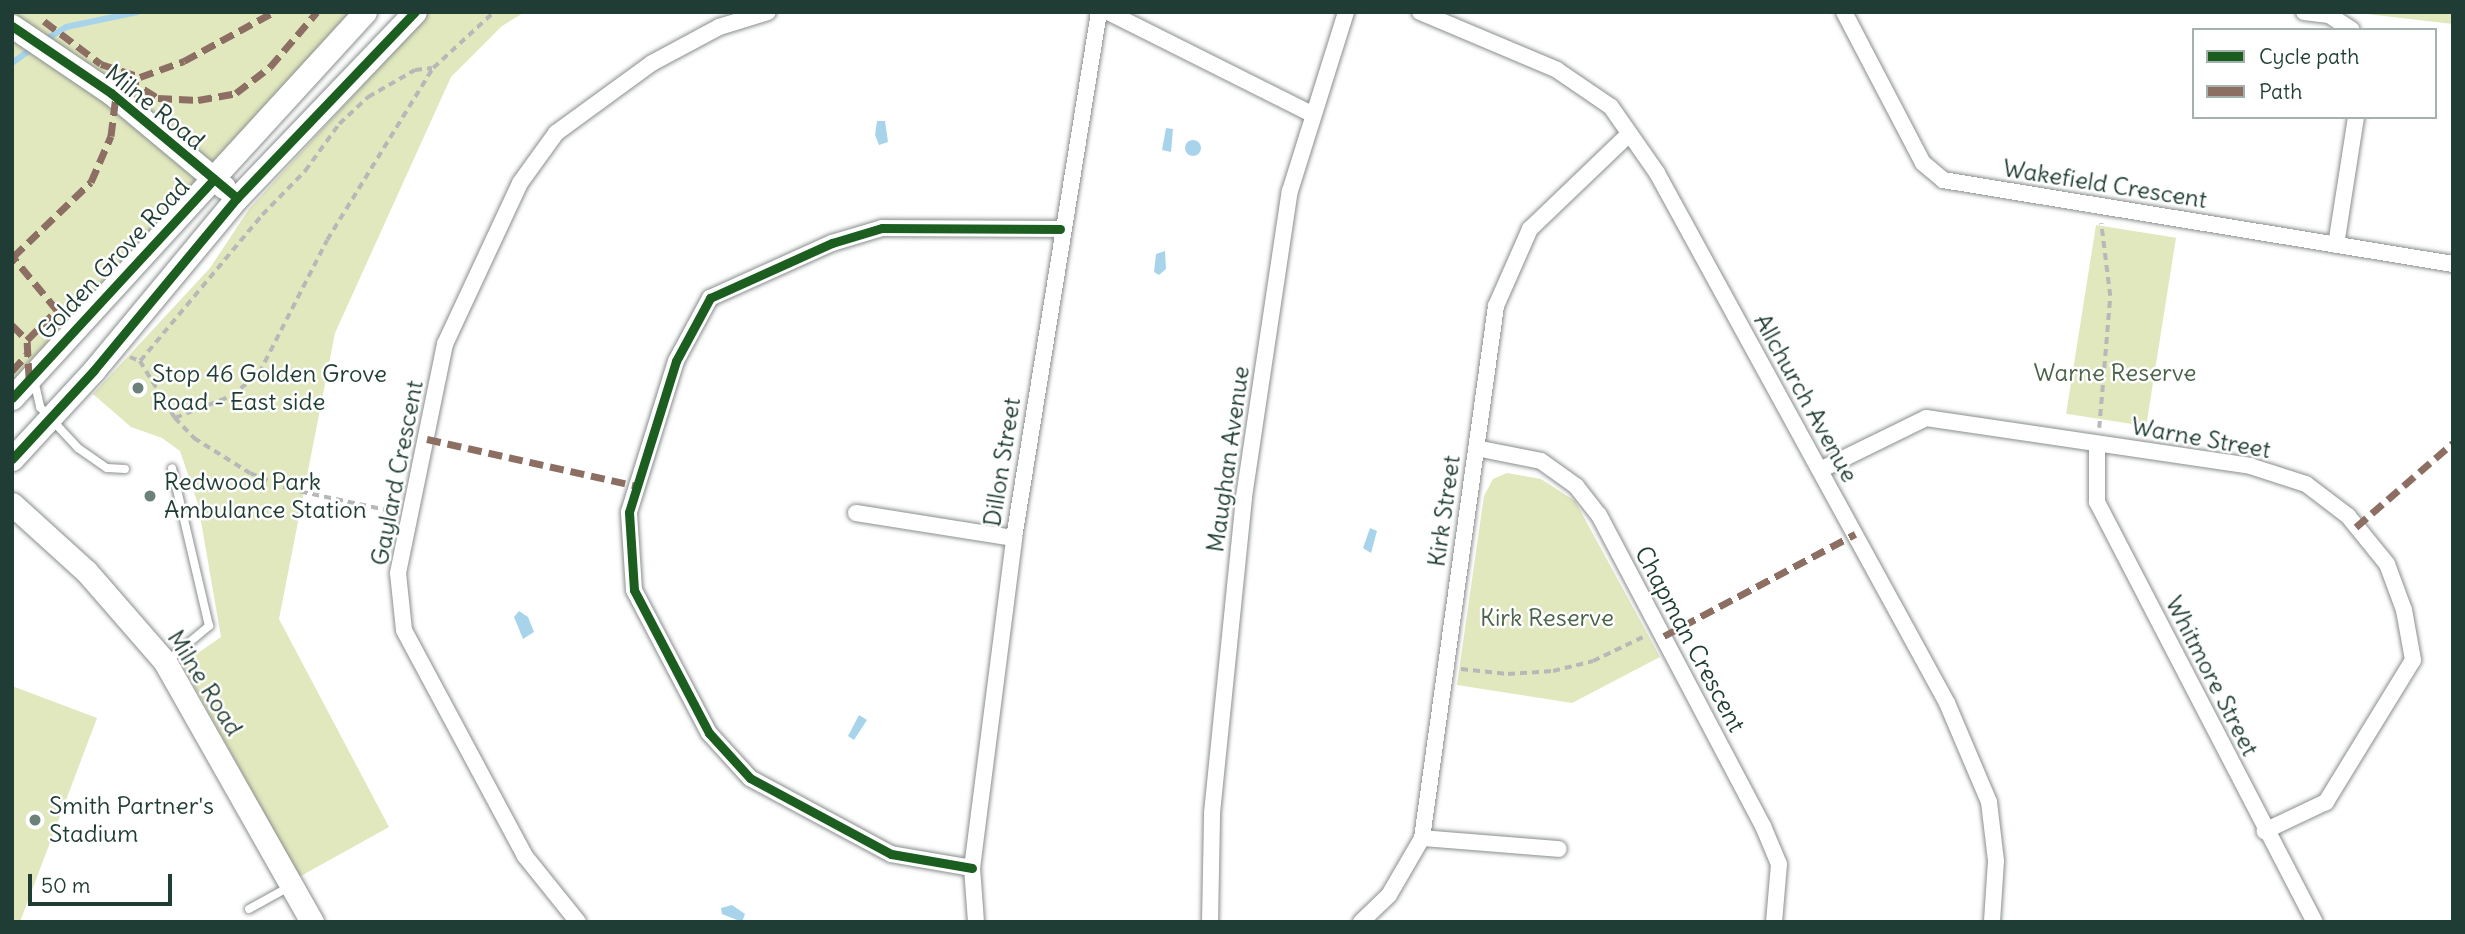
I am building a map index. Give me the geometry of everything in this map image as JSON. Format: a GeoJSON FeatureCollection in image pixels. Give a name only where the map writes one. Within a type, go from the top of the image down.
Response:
{"type":"FeatureCollection","features":[{"type":"Feature","properties":{"kind":"main road","name":"Golden Grove Road"},"geometry":{"type":"LineString","coordinates":[[12,397],[366,12]]}},
{"type":"Feature","properties":{"kind":"main road","name":"Golden Grove Road"},"geometry":{"type":"LineString","coordinates":[[12,459],[111,349],[237,198],[415,12]]}},
{"type":"Feature","properties":{"kind":"main road","name":"Milne Road"},"geometry":{"type":"LineString","coordinates":[[20,31],[111,93],[237,198]]}},
{"type":"Feature","properties":{"kind":"main road","name":"Milne Road"},"geometry":{"type":"LineString","coordinates":[[12,504],[86,571],[165,662],[312,922]]}},
{"type":"Feature","properties":{"kind":"street","name":"Gaylard Crescent"},"geometry":{"type":"LineString","coordinates":[[578,922],[525,856],[404,630],[398,573],[445,344],[520,183],[556,133],[607,92],[719,27],[768,12]]}},
{"type":"Feature","properties":{"kind":"street","name":"Dillon Street"},"geometry":{"type":"LineString","coordinates":[[976,922],[972,868],[1014,538],[1060,229],[1099,12]]}},
{"type":"Feature","properties":{"kind":"street"},"geometry":{"type":"LineString","coordinates":[[1108,12],[1312,114]]}},
{"type":"Feature","properties":{"kind":"street","name":"Maughan Avenue"},"geometry":{"type":"LineString","coordinates":[[1210,922],[1207,890],[1212,813],[1244,497],[1290,191],[1346,12]]}},
{"type":"Feature","properties":{"kind":"street","name":"Allchurch Avenue"},"geometry":{"type":"LineString","coordinates":[[1420,12],[1557,70],[1611,107],[1657,173],[1947,703],[1989,802],[1996,861],[1992,922]]}},
{"type":"Feature","properties":{"kind":"street","name":"Wakefield Crescent"},"geometry":{"type":"LineString","coordinates":[[1844,12],[1923,163],[1943,180],[2453,264]]}},
{"type":"Feature","properties":{"kind":"street"},"geometry":{"type":"LineString","coordinates":[[2304,12],[2329,15],[2349,28]]}},
{"type":"Feature","properties":{"kind":"street"},"geometry":{"type":"LineString","coordinates":[[2336,245],[2356,119]]}},
{"type":"Feature","properties":{"kind":"street","name":"Kirk Street"},"geometry":{"type":"LineString","coordinates":[[1361,922],[1389,895],[1422,838],[1496,306],[1530,229],[1629,134]]}},
{"type":"Feature","properties":{"kind":"street"},"geometry":{"type":"LineString","coordinates":[[972,868],[891,854],[750,778],[709,733],[634,590],[629,512],[676,361],[710,298],[832,243],[882,228],[1060,229]]}},
{"type":"Feature","properties":{"kind":"street","name":"Warne Street"},"geometry":{"type":"LineString","coordinates":[[1820,470],[1926,418],[2250,466],[2306,484],[2348,516],[2387,565],[2404,610],[2413,660],[2326,802],[2265,831]]}},
{"type":"Feature","properties":{"kind":"street","name":"Whitmore Street"},"geometry":{"type":"LineString","coordinates":[[2097,444],[2097,502],[2265,831],[2315,922]]}},
{"type":"Feature","properties":{"kind":"street","name":"Chapman Crescent"},"geometry":{"type":"LineString","coordinates":[[1476,447],[1541,461],[1576,486],[1600,515],[1779,864],[1774,922]]}},
{"type":"Feature","properties":{"kind":"street"},"geometry":{"type":"LineString","coordinates":[[856,513],[1014,538]]}},
{"type":"Feature","properties":{"kind":"street"},"geometry":{"type":"LineString","coordinates":[[1422,838],[1559,849]]}},
{"type":"Feature","properties":{"kind":"lane"},"geometry":{"type":"LineString","coordinates":[[36,371],[35,396],[49,419],[94,461],[125,469]]}},
{"type":"Feature","properties":{"kind":"lane"},"geometry":{"type":"LineString","coordinates":[[165,662],[202,636],[209,626],[172,468]]}},
{"type":"Feature","properties":{"kind":"lane"},"geometry":{"type":"LineString","coordinates":[[249,909],[291,885]]}},
{"type":"Feature","properties":{"kind":"path"},"geometry":{"type":"LineString","coordinates":[[175,418],[231,396],[259,373],[327,240],[433,68],[494,12]]}},
{"type":"Feature","properties":{"kind":"path"},"geometry":{"type":"LineString","coordinates":[[140,361],[262,215],[305,171],[339,124],[368,97],[415,70],[433,68]]}},
{"type":"Feature","properties":{"kind":"path"},"geometry":{"type":"LineString","coordinates":[[2094,205],[2105,234],[2110,296],[2097,444]]}},
{"type":"Feature","properties":{"kind":"path"},"geometry":{"type":"LineString","coordinates":[[111,349],[140,361],[175,418],[194,438],[250,473],[289,489],[410,516]]}},
{"type":"Feature","properties":{"kind":"path"},"geometry":{"type":"LineString","coordinates":[[1446,666],[1487,673],[1553,671],[1601,657],[1659,628]]}},
{"type":"Feature","properties":{"kind":"green space"},"geometry":{"type":"Polygon","coordinates":[[[12,12],[365,12],[12,397],[12,12]]]}},
{"type":"Feature","properties":{"kind":"green space"},"geometry":{"type":"Polygon","coordinates":[[[430,12],[525,12],[502,26],[451,77],[335,333],[279,619],[389,827],[299,877],[182,664],[221,637],[198,504],[180,451],[162,438],[131,427],[93,394],[210,268],[249,209],[430,12]]]}},
{"type":"Feature","properties":{"kind":"green space"},"geometry":{"type":"Polygon","coordinates":[[[2349,12],[2453,12],[2453,24],[2349,12]]]}},
{"type":"Feature","properties":{"kind":"green space","name":"Warne Reserve"},"geometry":{"type":"Polygon","coordinates":[[[2096,225],[2176,238],[2146,426],[2066,414],[2096,225]]]}},
{"type":"Feature","properties":{"kind":"green space","name":"Kirk Reserve"},"geometry":{"type":"Polygon","coordinates":[[[1507,473],[1541,479],[1575,501],[1660,657],[1572,703],[1457,685],[1484,496],[1493,479],[1507,473]]]}},
{"type":"Feature","properties":{"kind":"green space","name":"Smith Partner's Stadium"},"geometry":{"type":"Polygon","coordinates":[[[12,686],[97,718],[20,922],[12,922],[12,686]]]}},
{"type":"Feature","properties":{"kind":"water"},"geometry":{"type":"Polygon","coordinates":[[[877,121],[885,121],[888,142],[879,145],[875,135],[877,121]]]}},
{"type":"Feature","properties":{"kind":"water"},"geometry":{"type":"Polygon","coordinates":[[[1166,128],[1173,129],[1171,152],[1162,150],[1166,128]]]}},
{"type":"Feature","properties":{"kind":"water"},"geometry":{"type":"Polygon","coordinates":[[[1190,140],[1196,140],[1201,148],[1199,154],[1190,156],[1185,151],[1185,145],[1190,140]]]}},
{"type":"Feature","properties":{"kind":"water"},"geometry":{"type":"Polygon","coordinates":[[[1165,251],[1166,269],[1159,275],[1154,272],[1156,254],[1165,251]]]}},
{"type":"Feature","properties":{"kind":"water"},"geometry":{"type":"Polygon","coordinates":[[[1370,528],[1377,531],[1371,553],[1363,548],[1370,528]]]}},
{"type":"Feature","properties":{"kind":"water"},"geometry":{"type":"Polygon","coordinates":[[[519,611],[528,617],[534,632],[523,639],[514,617],[519,611]]]}},
{"type":"Feature","properties":{"kind":"water"},"geometry":{"type":"Polygon","coordinates":[[[859,715],[867,720],[854,740],[848,736],[859,715]]]}},
{"type":"Feature","properties":{"kind":"water"},"geometry":{"type":"Polygon","coordinates":[[[732,905],[745,914],[742,922],[722,914],[721,908],[732,905]]]}},
{"type":"Feature","properties":{"kind":"waterway"},"geometry":{"type":"LineString","coordinates":[[43,41],[66,27],[137,12]]}},
{"type":"Feature","properties":{"kind":"waterway"},"geometry":{"type":"LineString","coordinates":[[12,63],[34,47]]}},
{"type":"Feature","properties":{"kind":"marked path"},"geometry":{"type":"LineString","coordinates":[[44,21],[101,64],[140,77],[184,61],[274,12]]}},
{"type":"Feature","properties":{"kind":"marked path"},"geometry":{"type":"LineString","coordinates":[[126,78],[158,98],[198,100],[236,93],[270,67],[317,12]]}},
{"type":"Feature","properties":{"kind":"marked path"},"geometry":{"type":"LineString","coordinates":[[29,377],[27,340],[57,310],[13,257],[91,182],[111,136],[116,97]]}},
{"type":"Feature","properties":{"kind":"marked path"},"geometry":{"type":"LineString","coordinates":[[12,325],[27,340]]}},
{"type":"Feature","properties":{"kind":"marked path"},"geometry":{"type":"LineString","coordinates":[[12,371],[28,353]]}},
{"type":"Feature","properties":{"kind":"marked path"},"geometry":{"type":"LineString","coordinates":[[427,439],[637,486]]}},
{"type":"Feature","properties":{"kind":"marked path"},"geometry":{"type":"LineString","coordinates":[[2356,527],[2453,443]]}},
{"type":"Feature","properties":{"kind":"marked path"},"geometry":{"type":"LineString","coordinates":[[1664,636],[1855,534]]}},
{"type":"Feature","properties":{"kind":"cycle path"},"geometry":{"type":"LineString","coordinates":[[12,459],[94,370],[237,198],[415,12]]}},
{"type":"Feature","properties":{"kind":"cycle path"},"geometry":{"type":"LineString","coordinates":[[12,26],[111,93],[237,198]]}},
{"type":"Feature","properties":{"kind":"cycle path"},"geometry":{"type":"LineString","coordinates":[[12,398],[214,179]]}},
{"type":"Feature","properties":{"kind":"cycle path"},"geometry":{"type":"LineString","coordinates":[[972,868],[891,854],[750,778],[709,733],[634,590],[629,512],[676,361],[710,298],[832,243],[882,228],[1060,229]]}},
{"type":"Feature","properties":{"kind":"place","name":"Stop 46 Golden Grove Road - East side"},"geometry":{"type":"Point","coordinates":[138,388]}},
{"type":"Feature","properties":{"kind":"place","name":"Redwood Park Ambulance Station"},"geometry":{"type":"Point","coordinates":[150,496]}},
{"type":"Feature","properties":{"kind":"place","name":"Smith Partner's Stadium"},"geometry":{"type":"Point","coordinates":[35,820]}}]}
